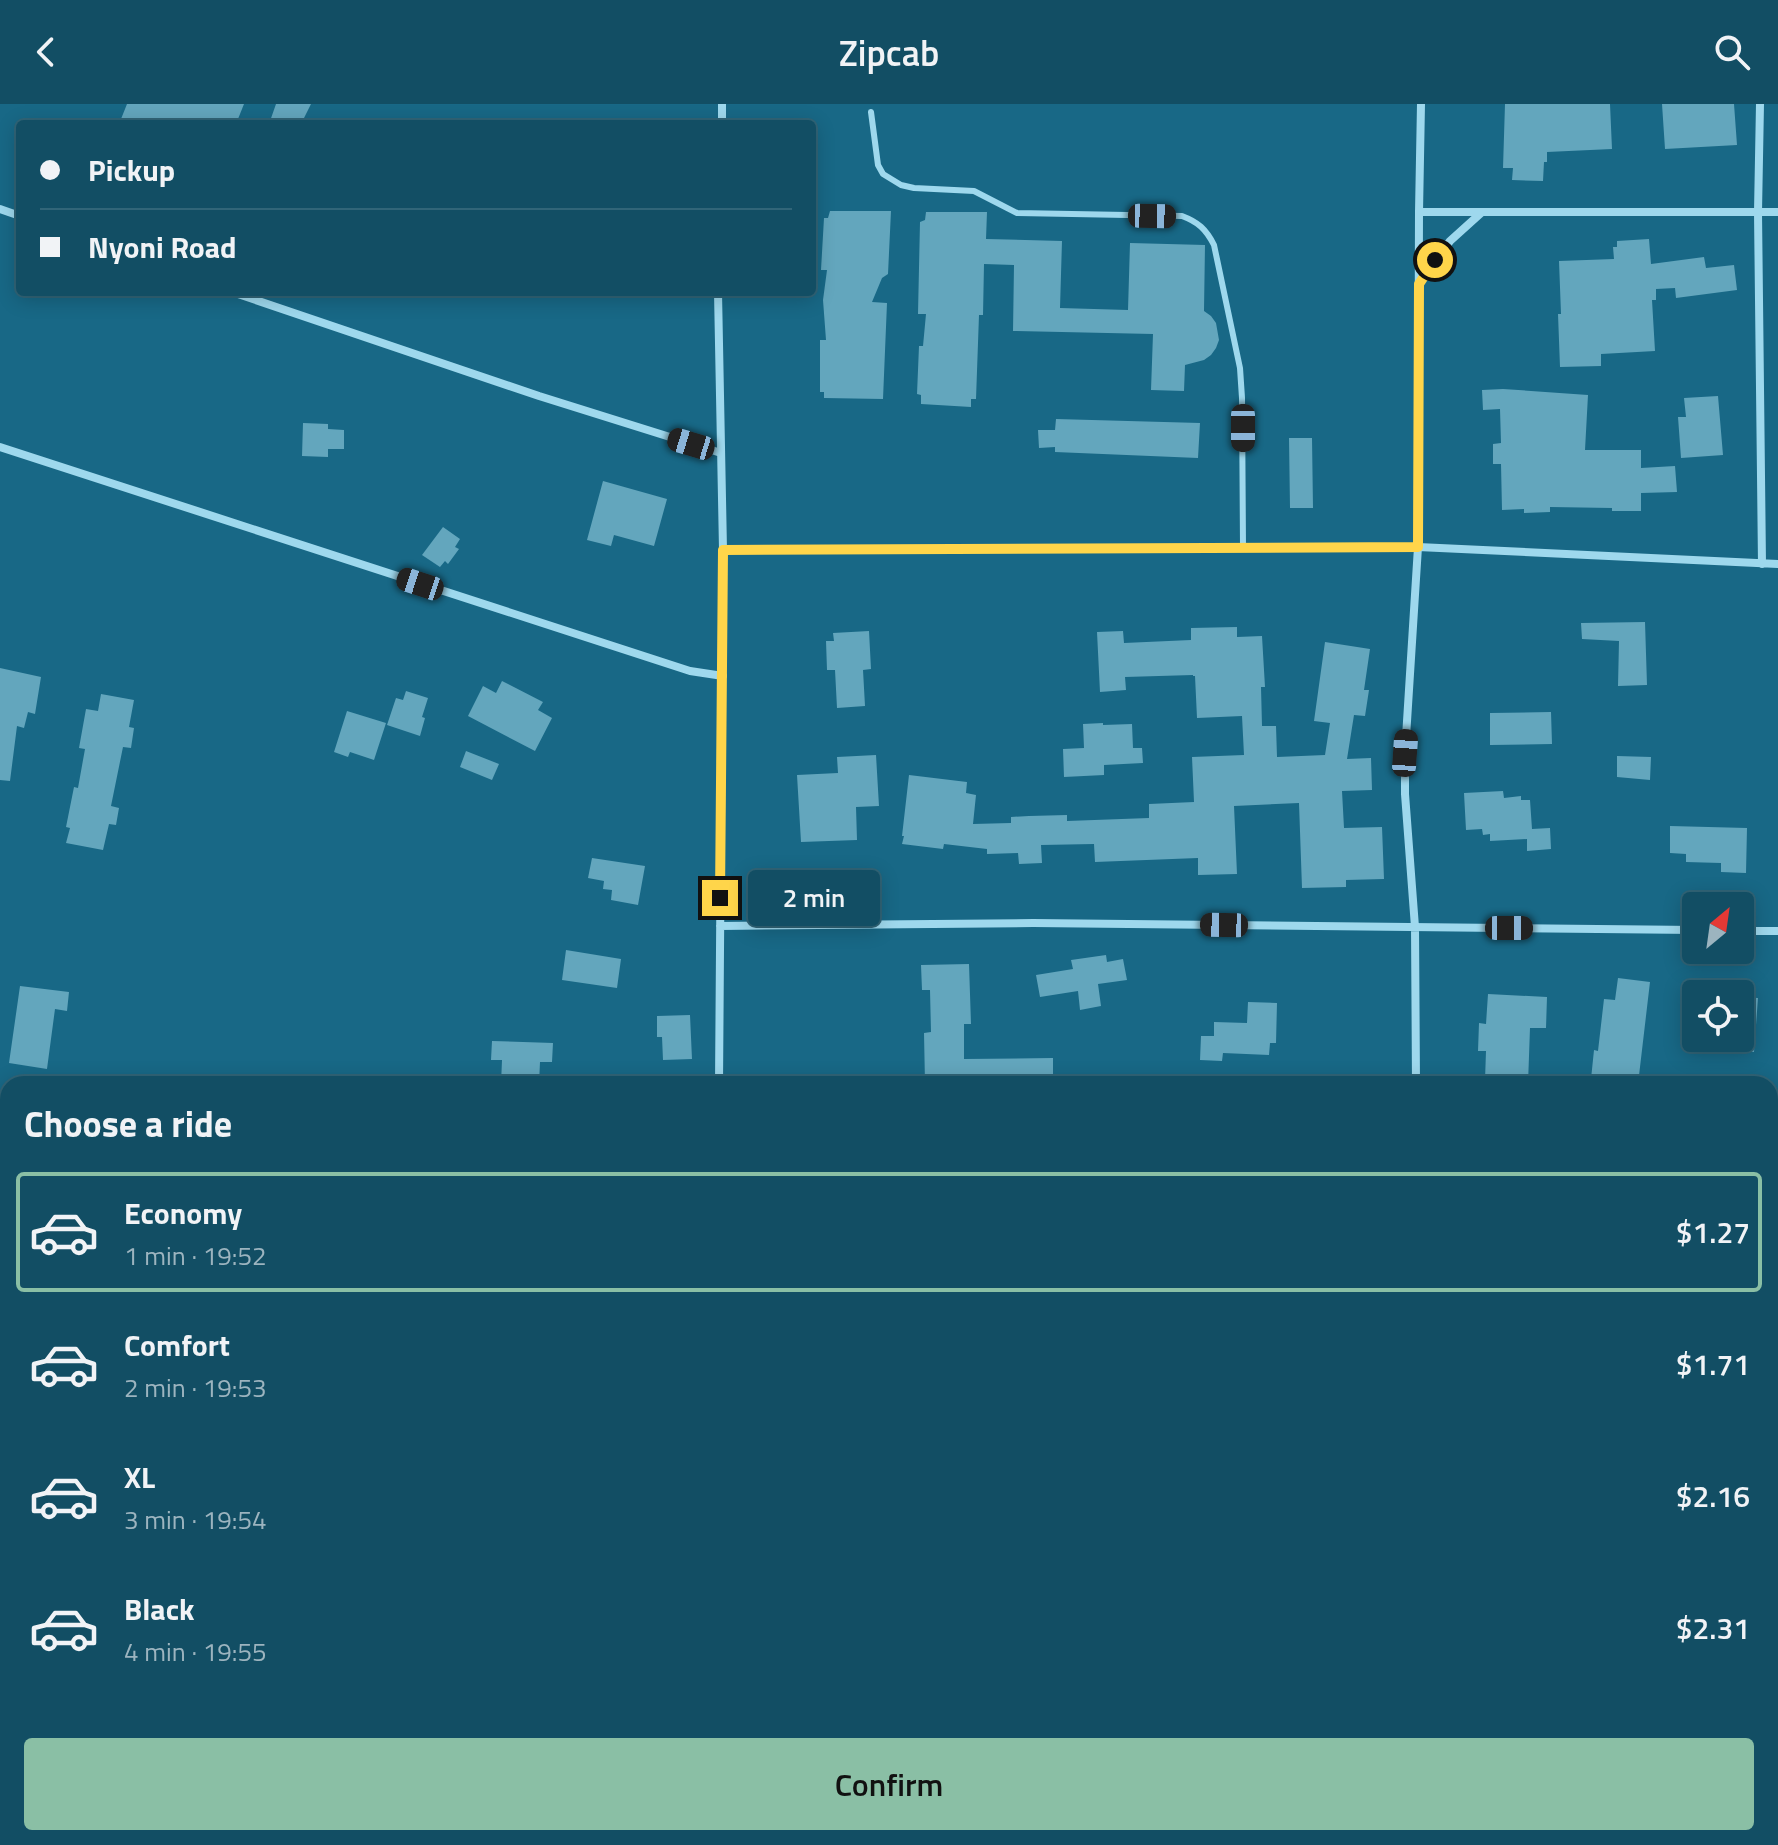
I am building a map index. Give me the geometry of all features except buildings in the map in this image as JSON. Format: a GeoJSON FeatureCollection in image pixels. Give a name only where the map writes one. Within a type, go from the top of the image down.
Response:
{"type":"FeatureCollection","features":[{"type":"Feature","properties":{"kind":"street"},"geometry":{"type":"LineString","coordinates":[[1416,1076],[1415,927],[1405,781],[1418,547],[1421,104]]}},
{"type":"Feature","properties":{"kind":"street"},"geometry":{"type":"LineString","coordinates":[[1760,104],[1758,212],[1762,564]]}},
{"type":"Feature","properties":{"kind":"street"},"geometry":{"type":"LineString","coordinates":[[1419,212],[1778,212]]}},
{"type":"Feature","properties":{"kind":"street"},"geometry":{"type":"LineString","coordinates":[[1419,284],[1450,241],[1482,212]]}},
{"type":"Feature","properties":{"kind":"street"},"geometry":{"type":"LineString","coordinates":[[244,296],[524,391],[721,453]]}},
{"type":"Feature","properties":{"kind":"street"},"geometry":{"type":"LineString","coordinates":[[718,296],[723,550],[719,1076]]}},
{"type":"Feature","properties":{"kind":"street"},"geometry":{"type":"LineString","coordinates":[[0,447],[690,671],[723,676]]}},
{"type":"Feature","properties":{"kind":"street"},"geometry":{"type":"LineString","coordinates":[[723,550],[1418,547],[1778,564]]}},
{"type":"Feature","properties":{"kind":"street"},"geometry":{"type":"LineString","coordinates":[[720,926],[1033,923],[1682,930]]}},
{"type":"Feature","properties":{"kind":"street"},"geometry":{"type":"LineString","coordinates":[[1754,931],[1778,931]]}},
{"type":"Feature","properties":{"kind":"lane"},"geometry":{"type":"LineString","coordinates":[[871,112],[878,165],[883,174],[901,185],[974,191],[1017,213],[1182,216],[1201,225],[1208,233],[1214,245],[1240,368],[1243,547]]}},
{"type":"Feature","properties":{"kind":"route"},"geometry":{"type":"LineString","coordinates":[[720,898],[723,550],[1418,547],[1419,284],[1435,260]]}}]}
